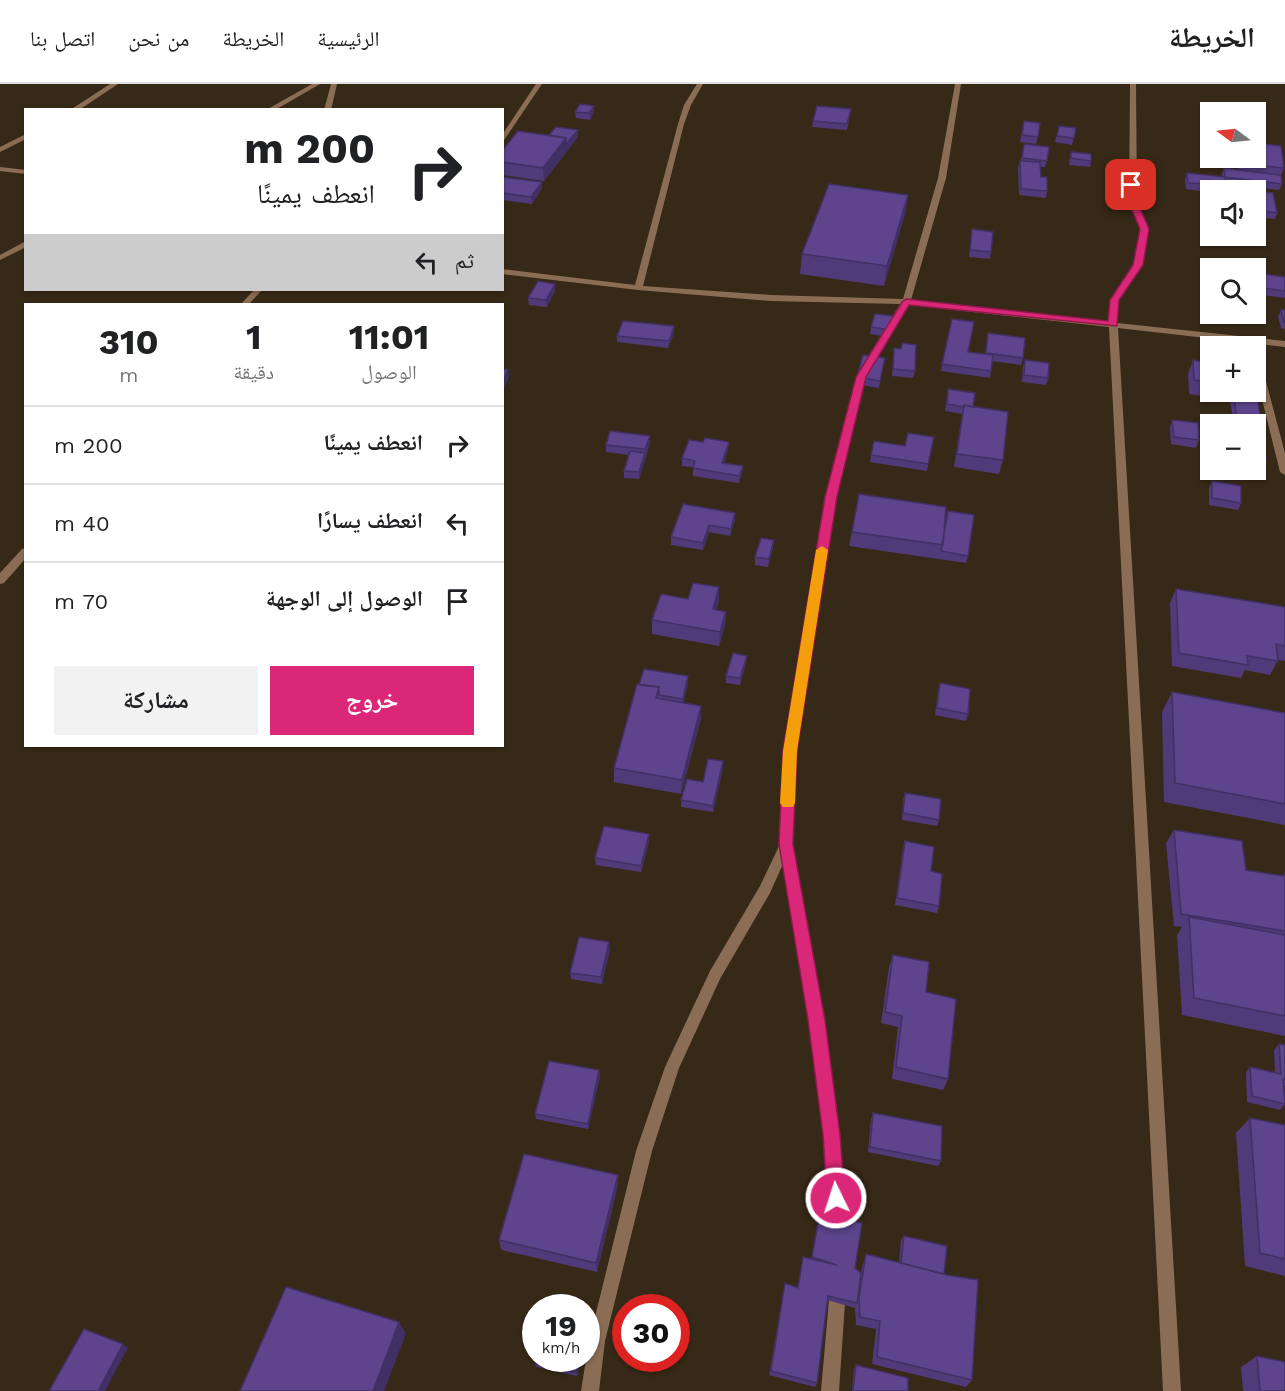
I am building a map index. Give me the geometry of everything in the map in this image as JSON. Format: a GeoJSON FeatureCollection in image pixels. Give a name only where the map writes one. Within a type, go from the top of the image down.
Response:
{"type":"FeatureCollection","features":[{"type":"Feature","properties":{"kind":"street"},"geometry":{"type":"LineString","coordinates":[[76,108],[116,84]]}},
{"type":"Feature","properties":{"kind":"street"},"geometry":{"type":"LineString","coordinates":[[273,108],[316,84]]}},
{"type":"Feature","properties":{"kind":"street"},"geometry":{"type":"LineString","coordinates":[[328,108],[334,84]]}},
{"type":"Feature","properties":{"kind":"street"},"geometry":{"type":"LineString","coordinates":[[504,138],[539,84]]}},
{"type":"Feature","properties":{"kind":"street"},"geometry":{"type":"LineString","coordinates":[[638,288],[680,122],[688,102],[700,84]]}},
{"type":"Feature","properties":{"kind":"street"},"geometry":{"type":"LineString","coordinates":[[840,1249],[832,1135],[817,1020],[786,844],[790,751],[831,497],[861,377],[906,302],[942,178],[958,84]]}},
{"type":"Feature","properties":{"kind":"street"},"geometry":{"type":"LineString","coordinates":[[1133,84],[1131,185],[1133,203],[1145,229],[1138,265],[1115,300],[1113,324],[1172,1391]]}},
{"type":"Feature","properties":{"kind":"street"},"geometry":{"type":"LineString","coordinates":[[0,150],[24,137]]}},
{"type":"Feature","properties":{"kind":"street"},"geometry":{"type":"LineString","coordinates":[[0,169],[24,172]]}},
{"type":"Feature","properties":{"kind":"street"},"geometry":{"type":"LineString","coordinates":[[0,258],[24,244]]}},
{"type":"Feature","properties":{"kind":"street"},"geometry":{"type":"LineString","coordinates":[[504,271],[638,288],[771,298],[906,302],[1113,324],[1200,337]]}},
{"type":"Feature","properties":{"kind":"street"},"geometry":{"type":"LineString","coordinates":[[246,303],[257,291]]}},
{"type":"Feature","properties":{"kind":"street"},"geometry":{"type":"LineString","coordinates":[[1266,344],[1285,344]]}},
{"type":"Feature","properties":{"kind":"street"},"geometry":{"type":"LineString","coordinates":[[1266,398],[1285,472]]}},
{"type":"Feature","properties":{"kind":"street"},"geometry":{"type":"LineString","coordinates":[[0,580],[24,553]]}},
{"type":"Feature","properties":{"kind":"street"},"geometry":{"type":"LineString","coordinates":[[590,1391],[597,1341],[642,1162],[672,1067],[715,975],[765,889],[786,844]]}},
{"type":"Feature","properties":{"kind":"street"},"geometry":{"type":"LineString","coordinates":[[830,1391],[840,1272]]}},
{"type":"Feature","properties":{"kind":"building"},"geometry":{"type":"Polygon","coordinates":[[[580,104],[594,106],[589,113],[575,112],[580,104]]]}},
{"type":"Feature","properties":{"kind":"building"},"geometry":{"type":"Polygon","coordinates":[[[817,106],[851,109],[847,124],[813,121],[817,106]]]}},
{"type":"Feature","properties":{"kind":"building"},"geometry":{"type":"Polygon","coordinates":[[[1024,121],[1040,123],[1038,137],[1022,135],[1024,121]]]}},
{"type":"Feature","properties":{"kind":"building"},"geometry":{"type":"Polygon","coordinates":[[[1059,126],[1076,128],[1074,138],[1057,136],[1059,126]]]}},
{"type":"Feature","properties":{"kind":"building"},"geometry":{"type":"Polygon","coordinates":[[[556,127],[578,130],[566,144],[566,138],[549,135],[556,127]]]}},
{"type":"Feature","properties":{"kind":"building"},"geometry":{"type":"Polygon","coordinates":[[[518,131],[566,138],[543,168],[504,162],[504,148],[518,131]]]}},
{"type":"Feature","properties":{"kind":"building"},"geometry":{"type":"Polygon","coordinates":[[[1024,144],[1049,147],[1047,161],[1022,158],[1024,144]]]}},
{"type":"Feature","properties":{"kind":"building"},"geometry":{"type":"Polygon","coordinates":[[[1266,144],[1281,146],[1284,168],[1266,166],[1266,144]]]}},
{"type":"Feature","properties":{"kind":"building"},"geometry":{"type":"Polygon","coordinates":[[[1071,152],[1091,154],[1091,161],[1071,158],[1071,152]]]}},
{"type":"Feature","properties":{"kind":"building"},"geometry":{"type":"Polygon","coordinates":[[[1020,161],[1040,162],[1041,177],[1047,177],[1047,191],[1021,189],[1020,161]]]}},
{"type":"Feature","properties":{"kind":"building"},"geometry":{"type":"Polygon","coordinates":[[[1224,168],[1281,175],[1282,184],[1266,182],[1266,180],[1225,177],[1224,168]]]}},
{"type":"Feature","properties":{"kind":"building"},"geometry":{"type":"Polygon","coordinates":[[[1187,173],[1225,177],[1225,180],[1200,180],[1200,184],[1188,183],[1187,173]]]}},
{"type":"Feature","properties":{"kind":"building"},"geometry":{"type":"Polygon","coordinates":[[[504,177],[542,182],[531,197],[504,193],[504,177]]]}},
{"type":"Feature","properties":{"kind":"building"},"geometry":{"type":"Polygon","coordinates":[[[829,184],[908,195],[887,266],[802,254],[829,184]]]}},
{"type":"Feature","properties":{"kind":"building"},"geometry":{"type":"Polygon","coordinates":[[[1266,192],[1273,193],[1277,213],[1266,211],[1266,192]]]}},
{"type":"Feature","properties":{"kind":"building"},"geometry":{"type":"Polygon","coordinates":[[[972,229],[993,232],[991,252],[970,250],[972,229]]]}},
{"type":"Feature","properties":{"kind":"building"},"geometry":{"type":"Polygon","coordinates":[[[1266,274],[1285,277],[1285,291],[1266,288],[1266,274]]]}},
{"type":"Feature","properties":{"kind":"building"},"geometry":{"type":"Polygon","coordinates":[[[538,281],[555,284],[546,300],[528,298],[538,281]]]}},
{"type":"Feature","properties":{"kind":"building"},"geometry":{"type":"Polygon","coordinates":[[[1281,310],[1285,310],[1285,322],[1284,322],[1281,310]]]}},
{"type":"Feature","properties":{"kind":"building"},"geometry":{"type":"Polygon","coordinates":[[[875,314],[894,316],[890,330],[871,327],[875,314]]]}},
{"type":"Feature","properties":{"kind":"building"},"geometry":{"type":"Polygon","coordinates":[[[952,319],[974,322],[968,352],[993,355],[991,371],[942,364],[952,319]]]}},
{"type":"Feature","properties":{"kind":"building"},"geometry":{"type":"Polygon","coordinates":[[[623,321],[674,326],[669,341],[617,336],[623,321]]]}},
{"type":"Feature","properties":{"kind":"building"},"geometry":{"type":"Polygon","coordinates":[[[988,333],[1025,338],[1023,358],[986,353],[988,333]]]}},
{"type":"Feature","properties":{"kind":"building"},"geometry":{"type":"Polygon","coordinates":[[[902,343],[916,345],[915,371],[893,369],[894,348],[901,349],[902,343]]]}},
{"type":"Feature","properties":{"kind":"building"},"geometry":{"type":"Polygon","coordinates":[[[863,355],[885,358],[880,381],[857,377],[863,355]]]}},
{"type":"Feature","properties":{"kind":"building"},"geometry":{"type":"Polygon","coordinates":[[[1025,360],[1049,363],[1048,378],[1024,375],[1025,360]]]}},
{"type":"Feature","properties":{"kind":"building"},"geometry":{"type":"Polygon","coordinates":[[[1193,360],[1200,361],[1200,381],[1194,380],[1193,360]]]}},
{"type":"Feature","properties":{"kind":"building"},"geometry":{"type":"Polygon","coordinates":[[[948,389],[975,393],[973,407],[947,404],[948,389]]]}},
{"type":"Feature","properties":{"kind":"building"},"geometry":{"type":"Polygon","coordinates":[[[1235,402],[1258,402],[1260,414],[1236,414],[1235,402]]]}},
{"type":"Feature","properties":{"kind":"building"},"geometry":{"type":"Polygon","coordinates":[[[964,405],[1008,412],[1003,460],[957,454],[964,405]]]}},
{"type":"Feature","properties":{"kind":"building"},"geometry":{"type":"Polygon","coordinates":[[[1172,420],[1198,423],[1199,440],[1174,437],[1172,420]]]}},
{"type":"Feature","properties":{"kind":"building"},"geometry":{"type":"Polygon","coordinates":[[[610,431],[650,436],[645,449],[606,445],[610,431]]]}},
{"type":"Feature","properties":{"kind":"building"},"geometry":{"type":"Polygon","coordinates":[[[908,433],[934,437],[928,464],[871,455],[874,441],[905,446],[908,433]]]}},
{"type":"Feature","properties":{"kind":"building"},"geometry":{"type":"Polygon","coordinates":[[[705,438],[729,442],[722,463],[743,466],[739,476],[693,468],[695,461],[682,458],[689,440],[703,442],[705,438]]]}},
{"type":"Feature","properties":{"kind":"building"},"geometry":{"type":"Polygon","coordinates":[[[630,451],[645,453],[639,472],[624,471],[630,451]]]}},
{"type":"Feature","properties":{"kind":"building"},"geometry":{"type":"Polygon","coordinates":[[[1212,481],[1241,486],[1241,503],[1212,498],[1212,481]]]}},
{"type":"Feature","properties":{"kind":"building"},"geometry":{"type":"Polygon","coordinates":[[[859,494],[946,507],[943,545],[852,532],[859,494]]]}},
{"type":"Feature","properties":{"kind":"building"},"geometry":{"type":"Polygon","coordinates":[[[683,504],[735,513],[731,529],[709,525],[703,543],[671,537],[683,504]]]}},
{"type":"Feature","properties":{"kind":"building"},"geometry":{"type":"Polygon","coordinates":[[[948,511],[974,515],[968,556],[941,551],[948,511]]]}},
{"type":"Feature","properties":{"kind":"building"},"geometry":{"type":"Polygon","coordinates":[[[761,538],[774,540],[769,559],[755,557],[761,538]]]}},
{"type":"Feature","properties":{"kind":"building"},"geometry":{"type":"Polygon","coordinates":[[[693,583],[719,587],[713,609],[726,612],[720,632],[652,620],[661,594],[688,599],[693,583]]]}},
{"type":"Feature","properties":{"kind":"building"},"geometry":{"type":"Polygon","coordinates":[[[1176,589],[1285,607],[1285,646],[1276,644],[1278,661],[1247,656],[1248,665],[1179,653],[1176,589]]]}},
{"type":"Feature","properties":{"kind":"building"},"geometry":{"type":"Polygon","coordinates":[[[733,653],[747,656],[740,678],[726,676],[733,653]]]}},
{"type":"Feature","properties":{"kind":"building"},"geometry":{"type":"Polygon","coordinates":[[[644,669],[688,676],[683,699],[659,695],[659,687],[639,685],[644,669]]]}},
{"type":"Feature","properties":{"kind":"building"},"geometry":{"type":"Polygon","coordinates":[[[940,683],[970,689],[968,714],[937,708],[940,683]]]}},
{"type":"Feature","properties":{"kind":"building"},"geometry":{"type":"Polygon","coordinates":[[[637,684],[659,687],[656,698],[701,706],[682,780],[614,768],[637,684]]]}},
{"type":"Feature","properties":{"kind":"building"},"geometry":{"type":"Polygon","coordinates":[[[1172,692],[1285,713],[1285,804],[1175,783],[1172,692]]]}},
{"type":"Feature","properties":{"kind":"building"},"geometry":{"type":"Polygon","coordinates":[[[708,759],[723,761],[713,806],[681,800],[687,779],[703,782],[708,759]]]}},
{"type":"Feature","properties":{"kind":"building"},"geometry":{"type":"Polygon","coordinates":[[[905,793],[941,799],[939,820],[903,813],[905,793]]]}},
{"type":"Feature","properties":{"kind":"building"},"geometry":{"type":"Polygon","coordinates":[[[604,826],[649,834],[641,866],[595,858],[604,826]]]}},
{"type":"Feature","properties":{"kind":"building"},"geometry":{"type":"Polygon","coordinates":[[[1174,830],[1242,841],[1246,870],[1283,876],[1285,873],[1285,931],[1181,914],[1174,830]]]}},
{"type":"Feature","properties":{"kind":"building"},"geometry":{"type":"Polygon","coordinates":[[[905,841],[934,847],[931,871],[942,874],[939,906],[897,898],[905,841]]]}},
{"type":"Feature","properties":{"kind":"building"},"geometry":{"type":"Polygon","coordinates":[[[1189,917],[1285,935],[1285,1016],[1194,998],[1189,917]]]}},
{"type":"Feature","properties":{"kind":"building"},"geometry":{"type":"Polygon","coordinates":[[[579,937],[609,942],[601,977],[570,973],[579,937]]]}},
{"type":"Feature","properties":{"kind":"building"},"geometry":{"type":"Polygon","coordinates":[[[893,955],[929,962],[926,992],[956,999],[948,1079],[896,1067],[902,1016],[885,1012],[893,955]]]}},
{"type":"Feature","properties":{"kind":"building"},"geometry":{"type":"Polygon","coordinates":[[[1279,1044],[1285,1045],[1285,1079],[1283,1079],[1285,1104],[1252,1096],[1250,1067],[1281,1074],[1279,1044]]]}},
{"type":"Feature","properties":{"kind":"building"},"geometry":{"type":"Polygon","coordinates":[[[549,1061],[599,1070],[588,1124],[535,1114],[549,1061]]]}},
{"type":"Feature","properties":{"kind":"building"},"geometry":{"type":"Polygon","coordinates":[[[873,1113],[942,1126],[941,1161],[870,1147],[873,1113]]]}},
{"type":"Feature","properties":{"kind":"building"},"geometry":{"type":"Polygon","coordinates":[[[1250,1118],[1285,1125],[1285,1259],[1260,1253],[1250,1118]]]}},
{"type":"Feature","properties":{"kind":"building"},"geometry":{"type":"Polygon","coordinates":[[[524,1154],[618,1175],[596,1263],[499,1240],[524,1154]]]}},
{"type":"Feature","properties":{"kind":"building"},"geometry":{"type":"Polygon","coordinates":[[[820,1212],[862,1223],[855,1268],[861,1273],[857,1303],[828,1296],[817,1383],[771,1371],[785,1283],[798,1288],[803,1257],[837,1265],[812,1257],[820,1212]]]}},
{"type":"Feature","properties":{"kind":"building"},"geometry":{"type":"Polygon","coordinates":[[[904,1236],[947,1246],[944,1274],[901,1263],[904,1236]]]}},
{"type":"Feature","properties":{"kind":"building"},"geometry":{"type":"Polygon","coordinates":[[[866,1254],[947,1275],[978,1280],[972,1380],[877,1357],[880,1321],[860,1317],[859,1299],[866,1254]]]}},
{"type":"Feature","properties":{"kind":"building"},"geometry":{"type":"Polygon","coordinates":[[[286,1287],[399,1322],[373,1391],[240,1391],[286,1287]]]}},
{"type":"Feature","properties":{"kind":"building"},"geometry":{"type":"Polygon","coordinates":[[[84,1329],[123,1344],[98,1391],[49,1391],[84,1329]]]}},
{"type":"Feature","properties":{"kind":"building"},"geometry":{"type":"Polygon","coordinates":[[[1257,1356],[1285,1362],[1285,1391],[1260,1391],[1257,1356]]]}},
{"type":"Feature","properties":{"kind":"building"},"geometry":{"type":"Polygon","coordinates":[[[856,1365],[908,1378],[908,1391],[853,1391],[856,1365]]]}},
{"type":"Feature","properties":{"kind":"slow traffic"},"geometry":{"type":"LineString","coordinates":[[788,803],[790,751],[822,550]]}},
{"type":"Feature","properties":{"kind":"route"},"geometry":{"type":"LineString","coordinates":[[836,1198],[832,1135],[817,1020],[786,844],[790,751],[831,497],[861,377],[906,302],[1113,324],[1115,300],[1138,265],[1145,229],[1133,203],[1131,185]]}}]}
